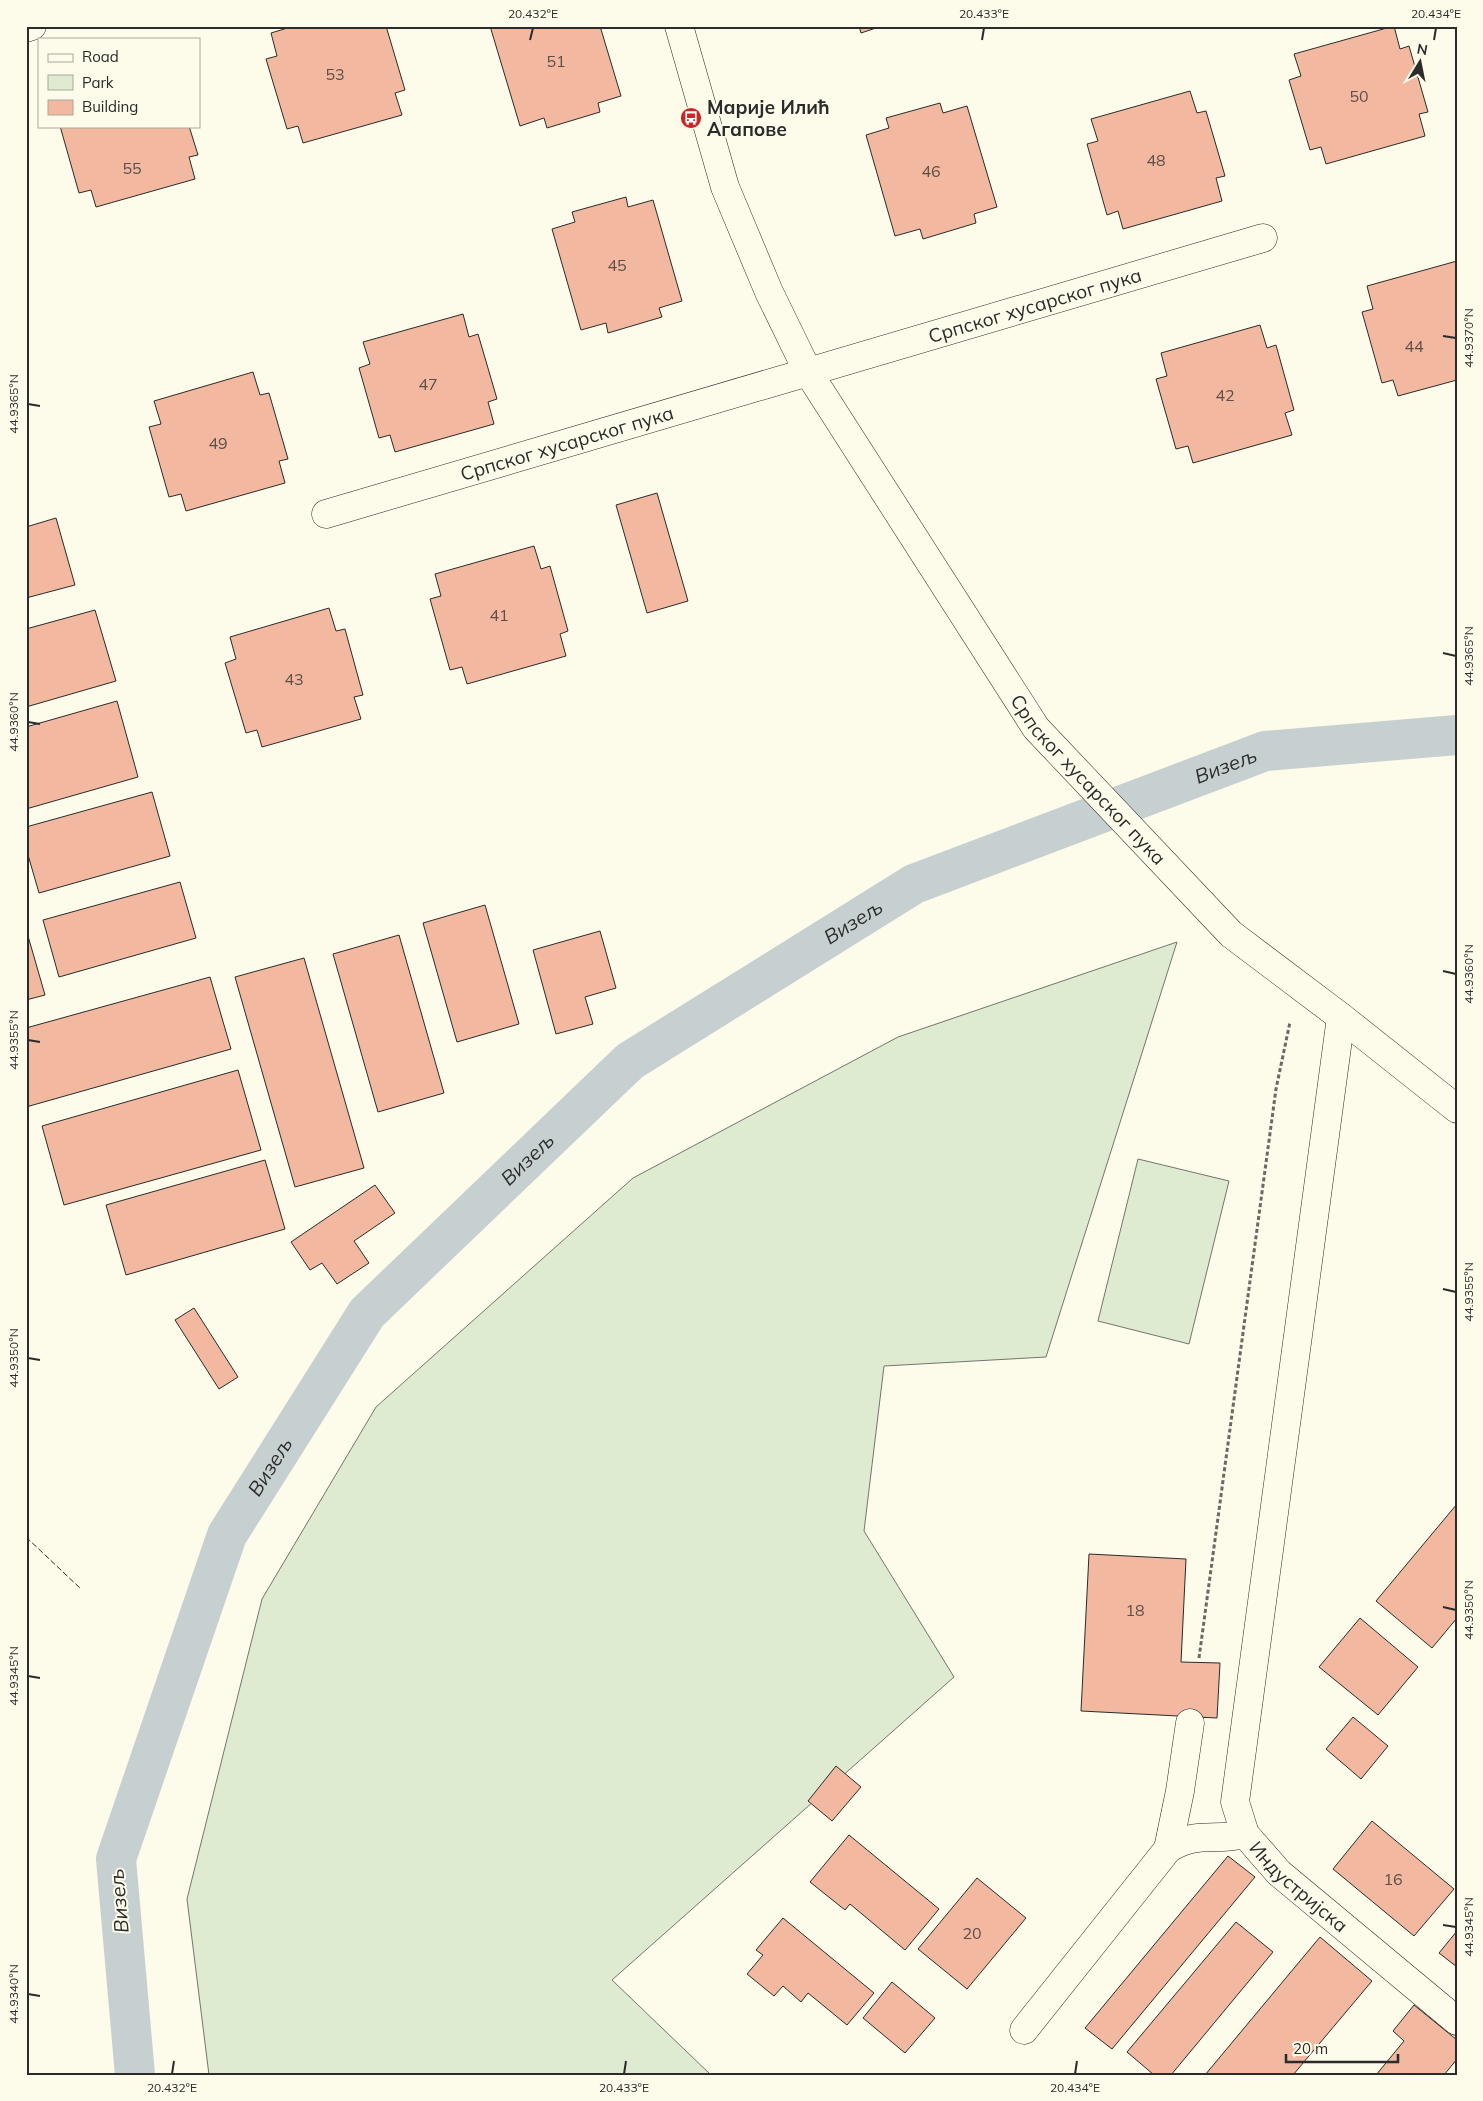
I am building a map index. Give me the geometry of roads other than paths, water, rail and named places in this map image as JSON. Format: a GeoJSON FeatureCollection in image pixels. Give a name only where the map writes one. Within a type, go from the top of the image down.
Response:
{"type":"FeatureCollection","features":[{"type":"Feature","properties":{"kind":"street"},"geometry":{"type":"LineString","coordinates":[[26,28],[32,26]]}},
{"type":"Feature","properties":{"kind":"street","name":"Српског хусарског пука"},"geometry":{"type":"LineString","coordinates":[[679,26],[725,187],[769,292],[808,372],[1036,728],[1231,934],[1341,1017],[1457,1109]]}},
{"type":"Feature","properties":{"kind":"street","name":"Српског хусарског пука"},"geometry":{"type":"LineString","coordinates":[[326,514],[1262,238]]}},
{"type":"Feature","properties":{"kind":"street"},"geometry":{"type":"LineString","coordinates":[[1245,1834],[1235,1802],[1341,1017]]}},
{"type":"Feature","properties":{"kind":"street"},"geometry":{"type":"LineString","coordinates":[[1168,1849],[1180,1791],[1190,1723]]}},
{"type":"Feature","properties":{"kind":"street","name":"Индустријска"},"geometry":{"type":"LineString","coordinates":[[1024,2030],[1168,1849],[1193,1837],[1232,1837],[1245,1834],[1278,1873],[1457,2021]]}},
{"type":"Feature","properties":{"kind":"waterway","name":"Визељ"},"geometry":{"type":"LineString","coordinates":[[135,2075],[116,1859],[227,1535],[367,1313],[630,1061],[914,884],[1265,751],[1457,735]]}},
{"type":"Feature","properties":{"kind":"place","name":"Марије Илић Агапове"},"geometry":{"type":"Point","coordinates":[691,118]}}]}
